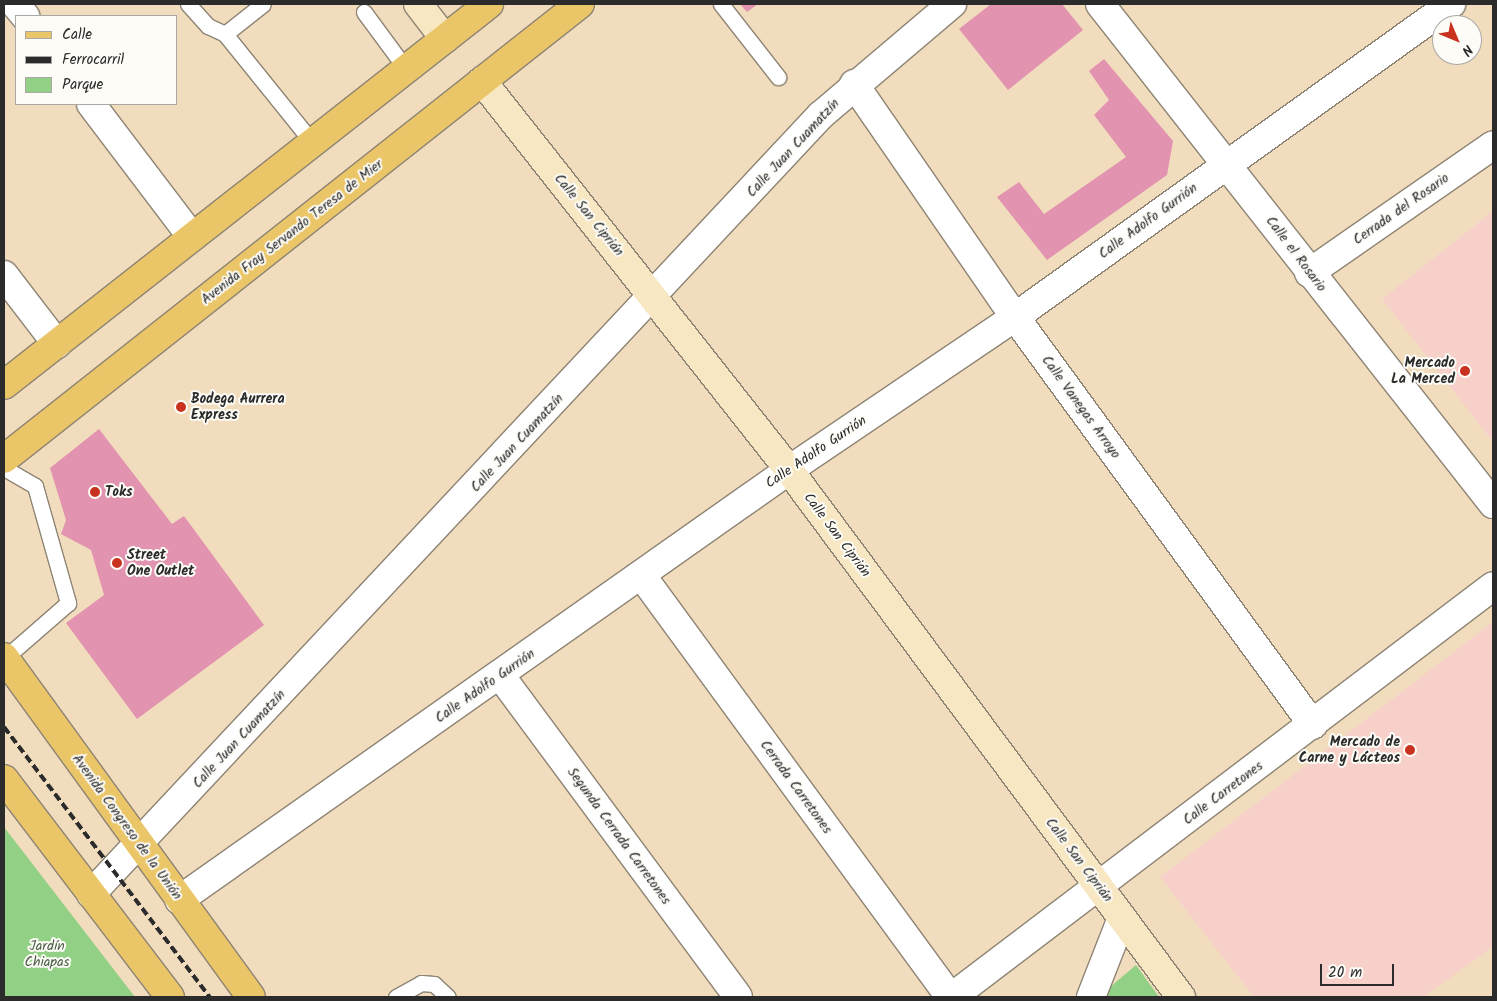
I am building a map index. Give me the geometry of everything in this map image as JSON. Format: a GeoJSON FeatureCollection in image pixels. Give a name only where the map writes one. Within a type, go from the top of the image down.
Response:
{"type":"FeatureCollection","features":[{"type":"Feature","properties":{"kind":"main road"},"geometry":{"type":"LineString","coordinates":[[4,385],[489,4]]}},
{"type":"Feature","properties":{"kind":"main road","name":"Avenida Fray Servando Teresa de Mier"},"geometry":{"type":"LineString","coordinates":[[4,459],[580,4]]}},
{"type":"Feature","properties":{"kind":"main road","name":"Avenida Congreso de la Unión"},"geometry":{"type":"LineString","coordinates":[[4,658],[251,997]]}},
{"type":"Feature","properties":{"kind":"main road"},"geometry":{"type":"LineString","coordinates":[[4,779],[170,997]]}},
{"type":"Feature","properties":{"kind":"street"},"geometry":{"type":"LineString","coordinates":[[15,4],[24,15]]}},
{"type":"Feature","properties":{"kind":"street"},"geometry":{"type":"LineString","coordinates":[[418,4],[445,39]]}},
{"type":"Feature","properties":{"kind":"street","name":"Calle Juan Cuamatzín"},"geometry":{"type":"LineString","coordinates":[[91,894],[854,84],[952,4]]}},
{"type":"Feature","properties":{"kind":"street","name":"Calle el Rosario"},"geometry":{"type":"LineString","coordinates":[[1100,4],[1228,163],[1309,273],[1493,504]]}},
{"type":"Feature","properties":{"kind":"street","name":"Calle Adolfo Gurrión"},"geometry":{"type":"LineString","coordinates":[[179,900],[642,576],[789,470],[1016,317],[1451,4]]}},
{"type":"Feature","properties":{"kind":"street","name":"Calle San Ciprián"},"geometry":{"type":"LineString","coordinates":[[482,81],[655,297],[789,470],[1181,997]]}},
{"type":"Feature","properties":{"kind":"street","name":"Calle Vanegas Arroyo"},"geometry":{"type":"LineString","coordinates":[[854,84],[1016,317],[1313,725]]}},
{"type":"Feature","properties":{"kind":"street"},"geometry":{"type":"LineString","coordinates":[[92,105],[192,237]]}},
{"type":"Feature","properties":{"kind":"street","name":"Cerrada del Rosario"},"geometry":{"type":"LineString","coordinates":[[1309,273],[1493,145]]}},
{"type":"Feature","properties":{"kind":"street"},"geometry":{"type":"LineString","coordinates":[[4,275],[57,344]]}},
{"type":"Feature","properties":{"kind":"street","name":"Cerrada Carretones"},"geometry":{"type":"LineString","coordinates":[[642,576],[951,997]]}},
{"type":"Feature","properties":{"kind":"street","name":"Calle Carretones"},"geometry":{"type":"LineString","coordinates":[[951,997],[1313,725],[1493,586]]}},
{"type":"Feature","properties":{"kind":"street","name":"Segunda Cerrada Carretones"},"geometry":{"type":"LineString","coordinates":[[500,675],[738,997]]}},
{"type":"Feature","properties":{"kind":"street"},"geometry":{"type":"LineString","coordinates":[[1091,997],[1122,918]]}},
{"type":"Feature","properties":{"kind":"lane"},"geometry":{"type":"LineString","coordinates":[[188,4],[208,26],[225,34],[312,142]]}},
{"type":"Feature","properties":{"kind":"lane"},"geometry":{"type":"LineString","coordinates":[[225,34],[263,4]]}},
{"type":"Feature","properties":{"kind":"lane"},"geometry":{"type":"LineString","coordinates":[[721,4],[778,77]]}},
{"type":"Feature","properties":{"kind":"lane"},"geometry":{"type":"LineString","coordinates":[[366,6],[406,68]]}},
{"type":"Feature","properties":{"kind":"lane"},"geometry":{"type":"LineString","coordinates":[[4,468],[35,486],[68,603],[4,658]]}},
{"type":"Feature","properties":{"kind":"lane"},"geometry":{"type":"LineString","coordinates":[[396,997],[421,983],[434,984],[448,997]]}},
{"type":"Feature","properties":{"kind":"shaded area","name":"Mercado La Merced"},"geometry":{"type":"Polygon","coordinates":[[[1493,211],[1493,442],[1382,299],[1493,211]]]}},
{"type":"Feature","properties":{"kind":"shaded area","name":"Mercado de Carne y Lácteos"},"geometry":{"type":"Polygon","coordinates":[[[1493,622],[1493,947],[1423,997],[1254,997],[1160,877],[1493,622]]]}},
{"type":"Feature","properties":{"kind":"green space","name":"Jardín Chiapas"},"geometry":{"type":"Polygon","coordinates":[[[4,827],[135,997],[4,997],[4,827]]]}},
{"type":"Feature","properties":{"kind":"green space"},"geometry":{"type":"Polygon","coordinates":[[[1136,965],[1159,997],[1106,997],[1109,988],[1136,965]]]}},
{"type":"Feature","properties":{"kind":"building"},"geometry":{"type":"Polygon","coordinates":[[[740,4],[758,4],[747,12],[740,4]]]}},
{"type":"Feature","properties":{"kind":"building"},"geometry":{"type":"Polygon","coordinates":[[[991,4],[1062,4],[1083,30],[1008,90],[959,29],[991,4]]]}},
{"type":"Feature","properties":{"kind":"building"},"geometry":{"type":"Polygon","coordinates":[[[1104,59],[1173,141],[1167,175],[1047,260],[997,197],[1019,182],[1044,214],[1126,157],[1094,115],[1109,100],[1089,71],[1104,59]]]}},
{"type":"Feature","properties":{"kind":"building"},"geometry":{"type":"Polygon","coordinates":[[[99,429],[172,524],[184,516],[264,625],[137,719],[66,623],[104,595],[91,550],[61,534],[66,520],[50,468],[99,429]]]}},
{"type":"Feature","properties":{"kind":"railway"},"geometry":{"type":"LineString","coordinates":[[4,727],[210,997]]}},
{"type":"Feature","properties":{"kind":"place","name":"Mercado La Merced"},"geometry":{"type":"Point","coordinates":[1465,371]}},
{"type":"Feature","properties":{"kind":"place","name":"Bodega Aurrera Express"},"geometry":{"type":"Point","coordinates":[181,407]}},
{"type":"Feature","properties":{"kind":"place","name":"Toks"},"geometry":{"type":"Point","coordinates":[95,492]}},
{"type":"Feature","properties":{"kind":"place","name":"Street One Outlet"},"geometry":{"type":"Point","coordinates":[117,563]}},
{"type":"Feature","properties":{"kind":"place","name":"Mercado de Carne y Lácteos"},"geometry":{"type":"Point","coordinates":[1410,750]}}]}
